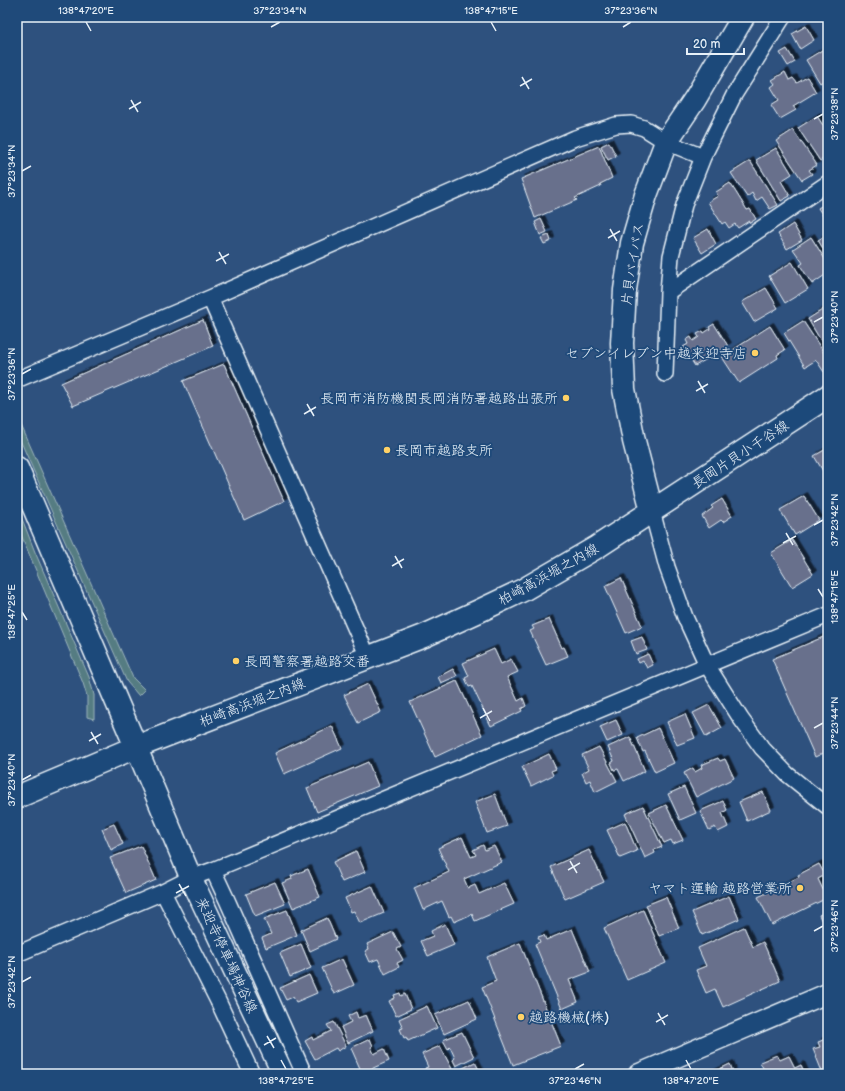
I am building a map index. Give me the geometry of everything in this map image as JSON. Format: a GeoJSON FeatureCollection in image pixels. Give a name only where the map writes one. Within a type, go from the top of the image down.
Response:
{"type":"FeatureCollection","features":[{"type":"Feature","properties":{"kind":"main road","name":"片貝バイパス"},"geometry":{"type":"LineString","coordinates":[[652,511],[634,441],[626,397],[622,344],[625,290],[632,243],[646,195],[666,142],[695,99],[743,17]]}},
{"type":"Feature","properties":{"kind":"main road","name":"長岡片貝小千谷線"},"geometry":{"type":"LineString","coordinates":[[652,511],[828,396]]}},
{"type":"Feature","properties":{"kind":"main road"},"geometry":{"type":"LineString","coordinates":[[18,471],[136,747]]}},
{"type":"Feature","properties":{"kind":"main road","name":"柏崎高浜堀之内線"},"geometry":{"type":"LineString","coordinates":[[17,797],[136,747],[431,633],[523,590],[597,547],[652,511]]}},
{"type":"Feature","properties":{"kind":"main road","name":"来迎寺停車場神谷線"},"geometry":{"type":"LineString","coordinates":[[136,747],[191,878],[283,1074]]}},
{"type":"Feature","properties":{"kind":"street"},"geometry":{"type":"LineString","coordinates":[[665,374],[671,256],[684,205],[703,157],[734,95],[783,18]]}},
{"type":"Feature","properties":{"kind":"street"},"geometry":{"type":"LineString","coordinates":[[17,377],[21,378],[210,298],[575,138],[616,126],[631,124],[644,128],[666,142],[703,157]]}},
{"type":"Feature","properties":{"kind":"street"},"geometry":{"type":"LineString","coordinates":[[668,292],[828,183]]}},
{"type":"Feature","properties":{"kind":"street"},"geometry":{"type":"LineString","coordinates":[[210,298],[368,657]]}},
{"type":"Feature","properties":{"kind":"street"},"geometry":{"type":"LineString","coordinates":[[652,511],[667,567],[685,617],[707,665],[741,719],[762,748],[788,774],[828,807]]}},
{"type":"Feature","properties":{"kind":"street"},"geometry":{"type":"LineString","coordinates":[[17,954],[163,892],[191,878],[828,615]]}},
{"type":"Feature","properties":{"kind":"street"},"geometry":{"type":"LineString","coordinates":[[213,870],[304,1074]]}},
{"type":"Feature","properties":{"kind":"street"},"geometry":{"type":"LineString","coordinates":[[163,892],[218,1001],[252,1074]]}},
{"type":"Feature","properties":{"kind":"street"},"geometry":{"type":"LineString","coordinates":[[638,1074],[828,993]]}},
{"type":"Feature","properties":{"kind":"green space"},"geometry":{"type":"Polygon","coordinates":[[[17,416],[133,678],[145,690],[139,696],[127,682],[17,433],[17,416]]]}},
{"type":"Feature","properties":{"kind":"green space"},"geometry":{"type":"Polygon","coordinates":[[[17,506],[35,552],[89,677],[94,695],[94,719],[87,717],[87,696],[83,683],[17,525],[17,506]]]}},
{"type":"Feature","properties":{"kind":"building"},"geometry":{"type":"Polygon","coordinates":[[[806,26],[814,40],[800,49],[792,34],[806,26]]]}},
{"type":"Feature","properties":{"kind":"building"},"geometry":{"type":"Polygon","coordinates":[[[827,47],[828,78],[820,83],[806,60],[827,47]]]}},
{"type":"Feature","properties":{"kind":"building"},"geometry":{"type":"Polygon","coordinates":[[[787,49],[795,62],[788,66],[780,53],[787,49]]]}},
{"type":"Feature","properties":{"kind":"building"},"geometry":{"type":"Polygon","coordinates":[[[785,72],[789,80],[793,78],[797,83],[807,77],[816,92],[793,106],[796,110],[780,119],[771,105],[779,100],[771,87],[775,84],[772,80],[785,72]]]}},
{"type":"Feature","properties":{"kind":"building"},"geometry":{"type":"Polygon","coordinates":[[[817,116],[828,133],[828,156],[820,161],[798,128],[817,116]]]}},
{"type":"Feature","properties":{"kind":"building"},"geometry":{"type":"Polygon","coordinates":[[[793,130],[817,165],[809,170],[812,174],[802,180],[776,141],[793,130]]]}},
{"type":"Feature","properties":{"kind":"building"},"geometry":{"type":"Polygon","coordinates":[[[609,142],[616,156],[608,160],[601,146],[609,142]]]}},
{"type":"Feature","properties":{"kind":"building"},"geometry":{"type":"Polygon","coordinates":[[[599,146],[612,178],[600,184],[601,186],[575,198],[577,200],[535,218],[521,179],[599,146]]]}},
{"type":"Feature","properties":{"kind":"building"},"geometry":{"type":"Polygon","coordinates":[[[776,148],[792,174],[781,181],[790,196],[781,201],[756,160],[776,148]]]}},
{"type":"Feature","properties":{"kind":"building"},"geometry":{"type":"Polygon","coordinates":[[[750,161],[778,205],[770,209],[762,197],[756,201],[752,193],[747,197],[731,173],[750,161]]]}},
{"type":"Feature","properties":{"kind":"building"},"geometry":{"type":"Polygon","coordinates":[[[730,183],[747,210],[750,209],[756,219],[750,223],[749,221],[738,228],[735,224],[729,228],[725,222],[722,224],[708,202],[718,196],[716,192],[730,183]]]}},
{"type":"Feature","properties":{"kind":"building"},"geometry":{"type":"Polygon","coordinates":[[[828,202],[828,222],[827,222],[818,208],[828,202]]]}},
{"type":"Feature","properties":{"kind":"building"},"geometry":{"type":"Polygon","coordinates":[[[541,219],[547,232],[540,235],[535,222],[541,219]]]}},
{"type":"Feature","properties":{"kind":"building"},"geometry":{"type":"Polygon","coordinates":[[[793,224],[802,240],[787,249],[778,234],[793,224]]]}},
{"type":"Feature","properties":{"kind":"building"},"geometry":{"type":"Polygon","coordinates":[[[708,229],[716,244],[702,253],[693,238],[708,229]]]}},
{"type":"Feature","properties":{"kind":"building"},"geometry":{"type":"Polygon","coordinates":[[[828,234],[828,257],[818,240],[828,234]]]}},
{"type":"Feature","properties":{"kind":"building"},"geometry":{"type":"Polygon","coordinates":[[[549,235],[551,241],[544,244],[541,238],[549,235]]]}},
{"type":"Feature","properties":{"kind":"building"},"geometry":{"type":"Polygon","coordinates":[[[811,237],[828,264],[828,273],[812,284],[800,265],[803,263],[793,249],[811,237]]]}},
{"type":"Feature","properties":{"kind":"building"},"geometry":{"type":"Polygon","coordinates":[[[792,262],[808,289],[785,303],[769,276],[792,262]]]}},
{"type":"Feature","properties":{"kind":"building"},"geometry":{"type":"Polygon","coordinates":[[[766,288],[778,308],[754,322],[742,302],[766,288]]]}},
{"type":"Feature","properties":{"kind":"building"},"geometry":{"type":"Polygon","coordinates":[[[827,307],[828,344],[824,346],[808,319],[827,307]]]}},
{"type":"Feature","properties":{"kind":"building"},"geometry":{"type":"Polygon","coordinates":[[[203,320],[213,346],[73,406],[61,383],[203,320]]]}},
{"type":"Feature","properties":{"kind":"building"},"geometry":{"type":"Polygon","coordinates":[[[803,321],[828,359],[828,370],[824,372],[816,360],[805,367],[784,333],[803,321]]]}},
{"type":"Feature","properties":{"kind":"building"},"geometry":{"type":"Polygon","coordinates":[[[714,324],[728,346],[695,366],[683,347],[688,344],[686,340],[691,337],[693,341],[699,337],[697,334],[703,331],[704,333],[714,324]]]}},
{"type":"Feature","properties":{"kind":"building","name":"セブンイレブン中越来迎寺店"},"geometry":{"type":"Polygon","coordinates":[[[770,326],[785,350],[777,355],[778,358],[739,383],[722,357],[770,326]]]}},
{"type":"Feature","properties":{"kind":"building"},"geometry":{"type":"Polygon","coordinates":[[[224,364],[284,501],[244,520],[183,381],[224,364]]]}},
{"type":"Feature","properties":{"kind":"building"},"geometry":{"type":"Polygon","coordinates":[[[828,448],[828,468],[823,471],[814,456],[828,448]]]}},
{"type":"Feature","properties":{"kind":"building"},"geometry":{"type":"Polygon","coordinates":[[[804,496],[819,520],[795,535],[780,510],[804,496]]]}},
{"type":"Feature","properties":{"kind":"building"},"geometry":{"type":"Polygon","coordinates":[[[722,499],[732,516],[723,522],[721,520],[709,528],[702,516],[713,508],[711,506],[722,499]]]}},
{"type":"Feature","properties":{"kind":"building"},"geometry":{"type":"Polygon","coordinates":[[[792,540],[813,574],[792,587],[771,553],[792,540]]]}},
{"type":"Feature","properties":{"kind":"building"},"geometry":{"type":"Polygon","coordinates":[[[621,578],[642,626],[626,633],[605,586],[621,578]]]}},
{"type":"Feature","properties":{"kind":"building"},"geometry":{"type":"Polygon","coordinates":[[[549,619],[562,648],[564,647],[568,656],[546,665],[530,631],[534,629],[532,626],[549,619]]]}},
{"type":"Feature","properties":{"kind":"building"},"geometry":{"type":"Polygon","coordinates":[[[828,635],[828,751],[815,757],[772,659],[828,635]]]}},
{"type":"Feature","properties":{"kind":"building"},"geometry":{"type":"Polygon","coordinates":[[[642,637],[647,650],[636,654],[631,641],[642,637]]]}},
{"type":"Feature","properties":{"kind":"building"},"geometry":{"type":"Polygon","coordinates":[[[494,649],[501,664],[511,659],[518,672],[507,677],[518,701],[523,698],[526,706],[521,709],[522,711],[491,726],[472,686],[469,687],[465,678],[469,676],[463,663],[494,649]]]}},
{"type":"Feature","properties":{"kind":"building"},"geometry":{"type":"Polygon","coordinates":[[[648,654],[653,665],[647,668],[643,661],[639,663],[637,659],[648,654]]]}},
{"type":"Feature","properties":{"kind":"building"},"geometry":{"type":"Polygon","coordinates":[[[453,669],[457,676],[441,683],[438,677],[453,669]]]}},
{"type":"Feature","properties":{"kind":"building"},"geometry":{"type":"Polygon","coordinates":[[[457,681],[482,735],[435,757],[410,702],[457,681]]]}},
{"type":"Feature","properties":{"kind":"building"},"geometry":{"type":"Polygon","coordinates":[[[368,684],[381,712],[358,723],[344,695],[368,684]]]}},
{"type":"Feature","properties":{"kind":"building"},"geometry":{"type":"Polygon","coordinates":[[[709,705],[722,728],[706,737],[693,713],[709,705]]]}},
{"type":"Feature","properties":{"kind":"building"},"geometry":{"type":"Polygon","coordinates":[[[685,714],[695,738],[677,745],[667,722],[685,714]]]}},
{"type":"Feature","properties":{"kind":"building"},"geometry":{"type":"Polygon","coordinates":[[[616,720],[623,735],[607,742],[600,727],[616,720]]]}},
{"type":"Feature","properties":{"kind":"building"},"geometry":{"type":"Polygon","coordinates":[[[332,726],[342,748],[284,774],[275,753],[332,726]]]}},
{"type":"Feature","properties":{"kind":"building"},"geometry":{"type":"Polygon","coordinates":[[[658,728],[674,763],[655,772],[645,751],[643,752],[637,738],[658,728]]]}},
{"type":"Feature","properties":{"kind":"building"},"geometry":{"type":"Polygon","coordinates":[[[630,737],[645,771],[624,781],[618,769],[614,770],[611,763],[614,761],[608,747],[630,737]]]}},
{"type":"Feature","properties":{"kind":"building"},"geometry":{"type":"Polygon","coordinates":[[[599,747],[617,781],[595,792],[590,780],[586,782],[582,773],[589,769],[582,755],[599,747]]]}},
{"type":"Feature","properties":{"kind":"building"},"geometry":{"type":"Polygon","coordinates":[[[549,754],[556,769],[551,771],[553,775],[531,786],[522,767],[549,754]]]}},
{"type":"Feature","properties":{"kind":"building"},"geometry":{"type":"Polygon","coordinates":[[[718,758],[720,761],[725,759],[734,778],[696,797],[684,773],[693,768],[695,772],[702,768],[701,765],[718,758]]]}},
{"type":"Feature","properties":{"kind":"building"},"geometry":{"type":"Polygon","coordinates":[[[368,762],[378,786],[317,812],[307,788],[368,762]]]}},
{"type":"Feature","properties":{"kind":"building"},"geometry":{"type":"Polygon","coordinates":[[[684,787],[696,813],[680,820],[668,794],[684,787]]]}},
{"type":"Feature","properties":{"kind":"building"},"geometry":{"type":"Polygon","coordinates":[[[763,792],[771,810],[747,821],[739,802],[763,792]]]}},
{"type":"Feature","properties":{"kind":"building"},"geometry":{"type":"Polygon","coordinates":[[[495,794],[507,826],[487,833],[475,802],[495,794]]]}},
{"type":"Feature","properties":{"kind":"building"},"geometry":{"type":"Polygon","coordinates":[[[723,801],[727,810],[722,813],[728,827],[718,832],[715,827],[709,830],[700,811],[723,801]]]}},
{"type":"Feature","properties":{"kind":"building"},"geometry":{"type":"Polygon","coordinates":[[[666,805],[683,840],[673,844],[671,840],[664,843],[649,813],[666,805]]]}},
{"type":"Feature","properties":{"kind":"building"},"geometry":{"type":"Polygon","coordinates":[[[643,806],[662,847],[654,850],[655,853],[645,858],[625,814],[643,806]]]}},
{"type":"Feature","properties":{"kind":"building"},"geometry":{"type":"Polygon","coordinates":[[[625,822],[637,851],[620,858],[607,830],[625,822]]]}},
{"type":"Feature","properties":{"kind":"building"},"geometry":{"type":"Polygon","coordinates":[[[114,824],[123,844],[111,850],[102,829],[114,824]]]}},
{"type":"Feature","properties":{"kind":"building"},"geometry":{"type":"Polygon","coordinates":[[[462,837],[471,857],[476,855],[473,850],[483,845],[485,850],[494,846],[502,862],[464,879],[468,888],[475,885],[479,894],[504,883],[514,904],[475,921],[472,914],[454,922],[451,916],[449,917],[442,901],[423,910],[414,888],[449,872],[438,848],[462,837]]]}},
{"type":"Feature","properties":{"kind":"building"},"geometry":{"type":"Polygon","coordinates":[[[141,846],[156,880],[126,893],[110,858],[141,846]]]}},
{"type":"Feature","properties":{"kind":"building"},"geometry":{"type":"Polygon","coordinates":[[[589,850],[604,882],[565,899],[551,867],[589,850]]]}},
{"type":"Feature","properties":{"kind":"building"},"geometry":{"type":"Polygon","coordinates":[[[356,851],[365,872],[342,882],[333,862],[356,851]]]}},
{"type":"Feature","properties":{"kind":"building","name":"ヤマト運輸 越路営業所"},"geometry":{"type":"Polygon","coordinates":[[[819,864],[825,875],[818,879],[827,898],[772,925],[758,897],[799,877],[798,875],[819,864]]]}},
{"type":"Feature","properties":{"kind":"building"},"geometry":{"type":"Polygon","coordinates":[[[308,869],[320,897],[293,908],[282,883],[292,879],[291,876],[308,869]]]}},
{"type":"Feature","properties":{"kind":"building"},"geometry":{"type":"Polygon","coordinates":[[[275,882],[285,904],[255,916],[246,894],[275,882]]]}},
{"type":"Feature","properties":{"kind":"building"},"geometry":{"type":"Polygon","coordinates":[[[372,886],[384,913],[360,923],[354,911],[351,912],[345,898],[372,886]]]}},
{"type":"Feature","properties":{"kind":"building"},"geometry":{"type":"Polygon","coordinates":[[[729,896],[739,919],[702,935],[692,912],[729,896]]]}},
{"type":"Feature","properties":{"kind":"building"},"geometry":{"type":"Polygon","coordinates":[[[666,897],[679,928],[659,936],[646,905],[666,897]]]}},
{"type":"Feature","properties":{"kind":"building"},"geometry":{"type":"Polygon","coordinates":[[[287,910],[297,935],[266,948],[262,938],[271,934],[264,919],[287,910]]]}},
{"type":"Feature","properties":{"kind":"building"},"geometry":{"type":"Polygon","coordinates":[[[643,910],[666,963],[627,980],[604,928],[643,910]]]}},
{"type":"Feature","properties":{"kind":"building"},"geometry":{"type":"Polygon","coordinates":[[[828,911],[828,936],[819,915],[828,911]]]}},
{"type":"Feature","properties":{"kind":"building"},"geometry":{"type":"Polygon","coordinates":[[[327,918],[336,939],[310,951],[301,930],[327,918]]]}},
{"type":"Feature","properties":{"kind":"building"},"geometry":{"type":"Polygon","coordinates":[[[445,924],[454,945],[428,956],[421,941],[433,936],[431,931],[445,924]]]}},
{"type":"Feature","properties":{"kind":"building"},"geometry":{"type":"Polygon","coordinates":[[[744,927],[753,947],[763,942],[780,981],[723,1007],[715,989],[706,993],[696,970],[706,966],[698,948],[744,927]]]}},
{"type":"Feature","properties":{"kind":"building"},"geometry":{"type":"Polygon","coordinates":[[[572,929],[590,972],[569,980],[578,1002],[562,1009],[535,944],[540,942],[538,937],[544,935],[546,940],[572,929]]]}},
{"type":"Feature","properties":{"kind":"building"},"geometry":{"type":"Polygon","coordinates":[[[393,932],[401,947],[397,949],[403,960],[397,963],[399,967],[385,974],[378,959],[370,962],[365,951],[369,949],[367,944],[393,932]]]}},
{"type":"Feature","properties":{"kind":"building","name":"越路機械(株)"},"geometry":{"type":"Polygon","coordinates":[[[520,943],[561,1046],[513,1065],[482,987],[496,981],[487,957],[520,943]]]}},
{"type":"Feature","properties":{"kind":"building"},"geometry":{"type":"Polygon","coordinates":[[[301,944],[311,968],[290,977],[280,953],[301,944]]]}},
{"type":"Feature","properties":{"kind":"building"},"geometry":{"type":"Polygon","coordinates":[[[342,959],[354,985],[334,994],[322,968],[342,959]]]}},
{"type":"Feature","properties":{"kind":"building"},"geometry":{"type":"Polygon","coordinates":[[[309,975],[317,993],[296,1002],[293,997],[286,1000],[280,988],[309,975]]]}},
{"type":"Feature","properties":{"kind":"building"},"geometry":{"type":"Polygon","coordinates":[[[400,993],[401,996],[405,994],[411,1009],[396,1016],[389,1001],[395,998],[394,995],[400,993]]]}},
{"type":"Feature","properties":{"kind":"building"},"geometry":{"type":"Polygon","coordinates":[[[469,1000],[477,1019],[444,1034],[435,1015],[469,1000]]]}},
{"type":"Feature","properties":{"kind":"building"},"geometry":{"type":"Polygon","coordinates":[[[427,1006],[437,1028],[408,1041],[406,1037],[404,1038],[400,1029],[403,1028],[399,1019],[427,1006]]]}},
{"type":"Feature","properties":{"kind":"building"},"geometry":{"type":"Polygon","coordinates":[[[356,1012],[358,1018],[366,1015],[373,1031],[348,1043],[341,1027],[351,1022],[348,1016],[356,1012]]]}},
{"type":"Feature","properties":{"kind":"building"},"geometry":{"type":"Polygon","coordinates":[[[334,1022],[346,1046],[338,1051],[336,1048],[315,1059],[305,1041],[312,1037],[313,1040],[331,1031],[327,1025],[334,1022]]]}},
{"type":"Feature","properties":{"kind":"building"},"geometry":{"type":"Polygon","coordinates":[[[462,1032],[474,1057],[456,1066],[453,1060],[455,1058],[450,1047],[448,1049],[443,1040],[462,1032]]]}},
{"type":"Feature","properties":{"kind":"building"},"geometry":{"type":"Polygon","coordinates":[[[828,1038],[828,1074],[823,1074],[813,1049],[820,1047],[818,1042],[828,1038]]]}},
{"type":"Feature","properties":{"kind":"building"},"geometry":{"type":"Polygon","coordinates":[[[370,1039],[374,1054],[384,1049],[389,1061],[362,1073],[351,1048],[370,1039]]]}},
{"type":"Feature","properties":{"kind":"building"},"geometry":{"type":"Polygon","coordinates":[[[440,1046],[452,1069],[441,1074],[427,1074],[425,1068],[428,1067],[422,1054],[440,1046]]]}},
{"type":"Feature","properties":{"kind":"building"},"geometry":{"type":"Polygon","coordinates":[[[777,1055],[780,1060],[789,1056],[795,1068],[801,1065],[805,1074],[766,1074],[760,1062],[777,1055]]]}},
{"type":"Feature","properties":{"kind":"building"},"geometry":{"type":"Polygon","coordinates":[[[475,1062],[481,1074],[461,1074],[463,1073],[461,1069],[475,1062]]]}},
{"type":"Feature","properties":{"kind":"building"},"geometry":{"type":"Polygon","coordinates":[[[730,1064],[733,1072],[727,1074],[709,1074],[730,1064]]]}},
{"type":"Feature","properties":{"kind":"place","name":"セブンイレブン中越来迎寺店"},"geometry":{"type":"Point","coordinates":[755,353]}},
{"type":"Feature","properties":{"kind":"place","name":"長岡市消防機関長岡消防署越路出張所"},"geometry":{"type":"Point","coordinates":[566,398]}},
{"type":"Feature","properties":{"kind":"place","name":"長岡市越路支所"},"geometry":{"type":"Point","coordinates":[387,450]}},
{"type":"Feature","properties":{"kind":"place","name":"長岡警察署越路交番"},"geometry":{"type":"Point","coordinates":[236,661]}},
{"type":"Feature","properties":{"kind":"place","name":"ヤマト運輸 越路営業所"},"geometry":{"type":"Point","coordinates":[800,888]}},
{"type":"Feature","properties":{"kind":"place","name":"越路機械(株)"},"geometry":{"type":"Point","coordinates":[521,1017]}}]}
